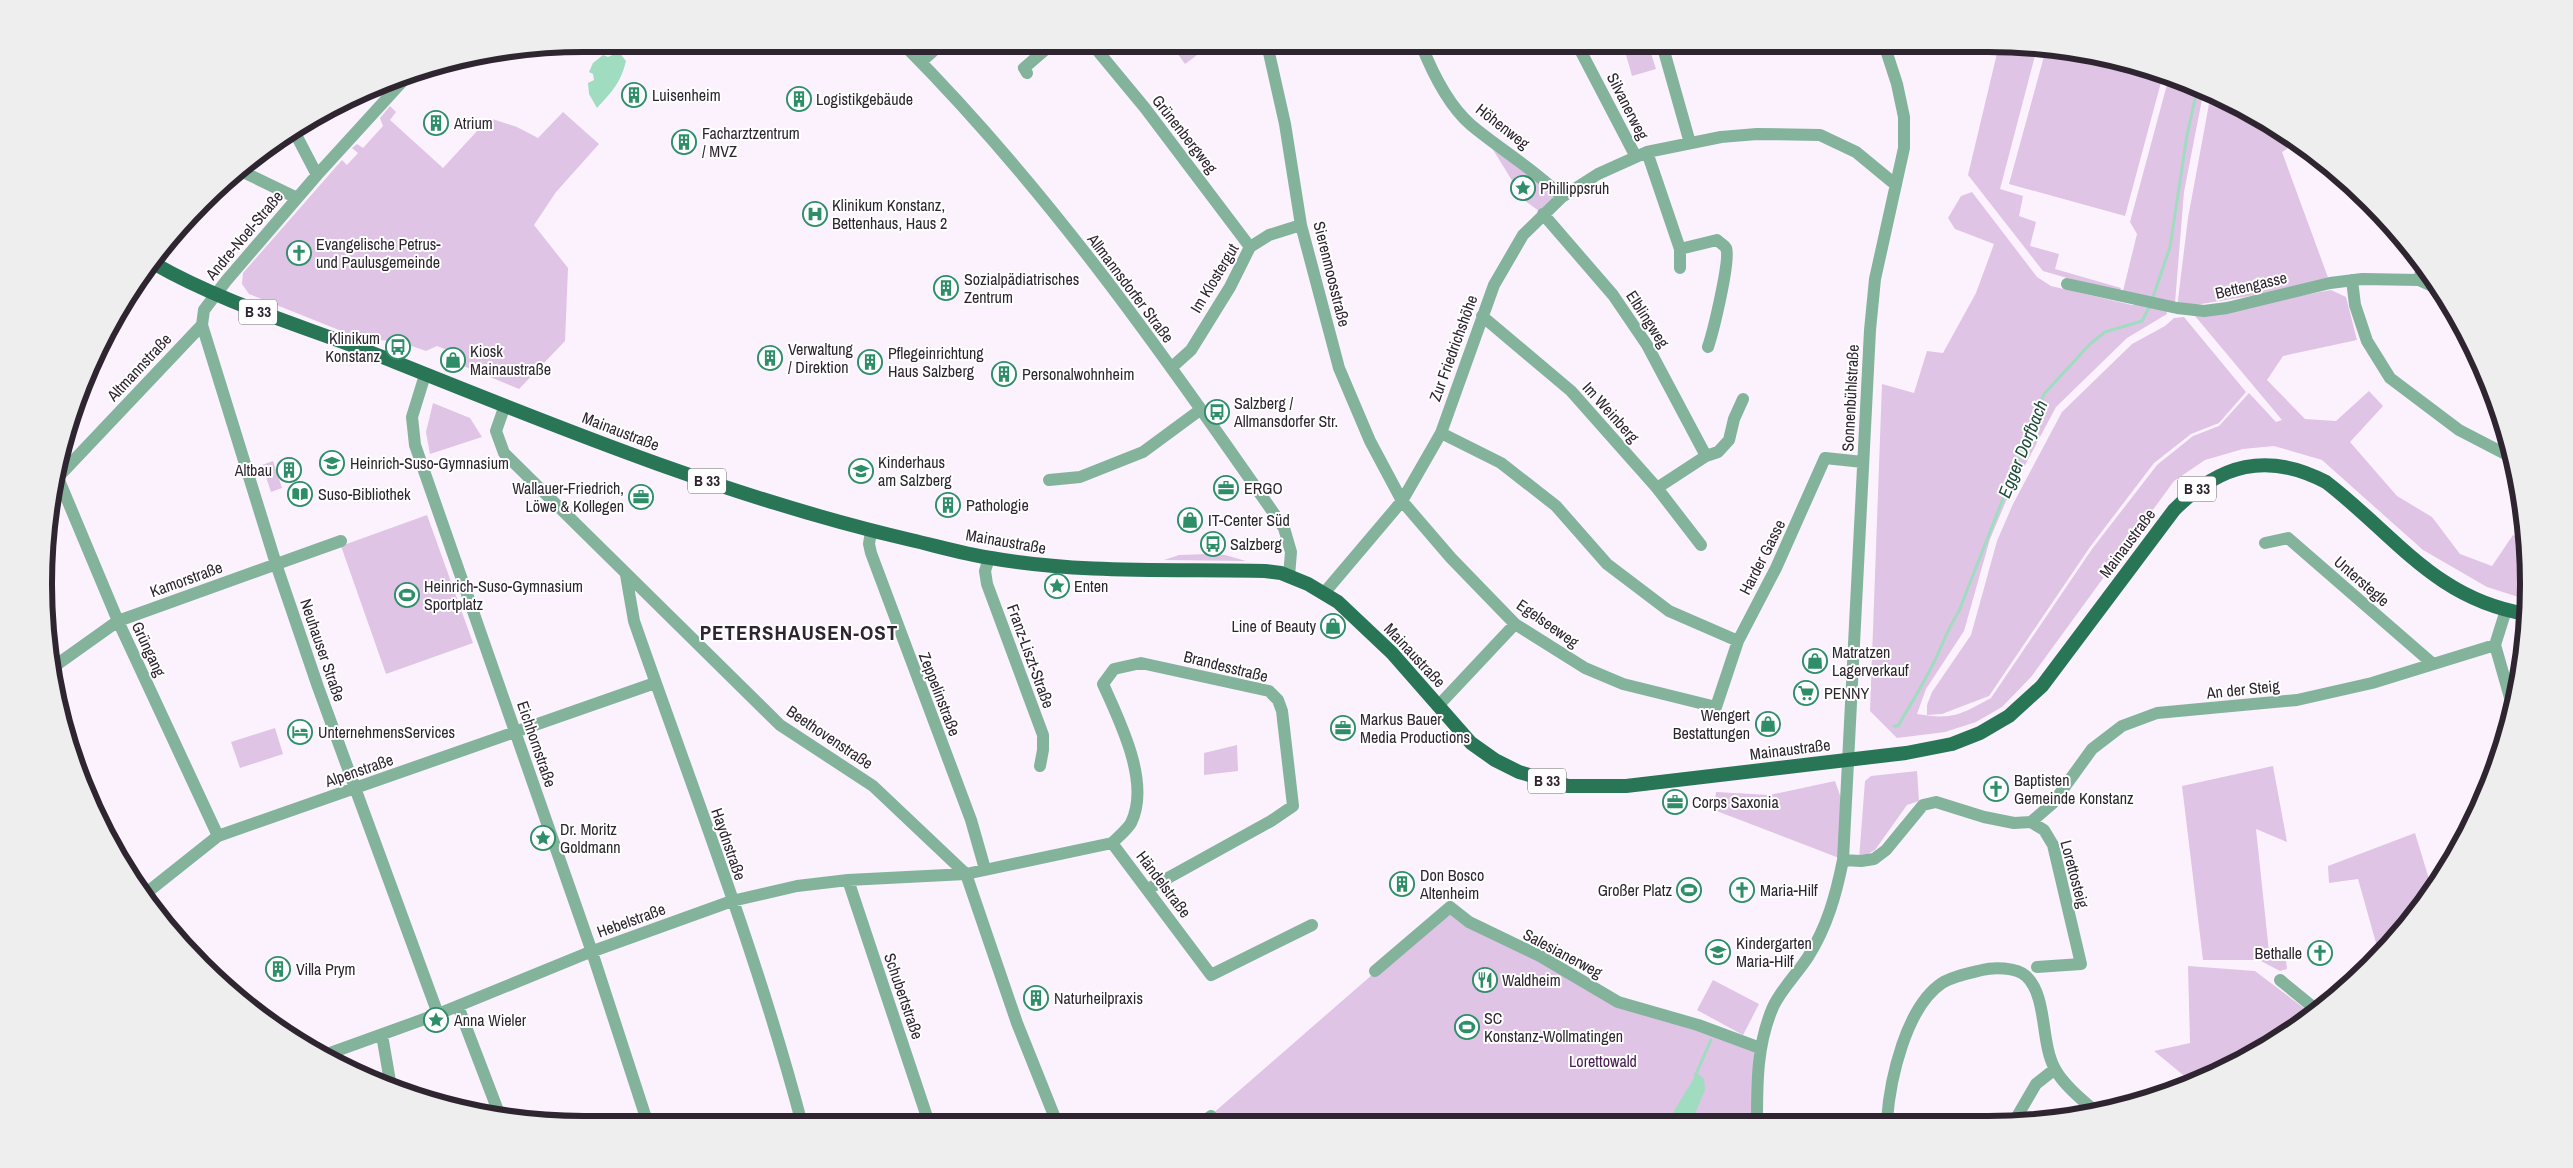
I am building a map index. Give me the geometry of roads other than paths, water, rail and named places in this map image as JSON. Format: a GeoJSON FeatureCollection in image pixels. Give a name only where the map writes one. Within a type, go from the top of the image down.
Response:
{"type":"FeatureCollection","features":[{"type":"Feature","properties":{"kind":"main road","name":"Mainaustraße"},"geometry":{"type":"LineString","coordinates":[[158,266],[215,294],[505,405],[784,508],[871,531],[989,558],[1057,568],[1265,571],[1289,576],[1325,592],[1352,614],[1385,647],[1471,743],[1495,760],[1519,772],[1568,786],[1626,786],[1850,760],[1952,744],[1980,733],[2009,716],[2042,686],[2174,510],[2191,492],[2211,479],[2236,469],[2260,464],[2285,466],[2317,478],[2346,498],[2405,552],[2446,585],[2469,597],[2519,613]]}},
{"type":"Feature","properties":{"kind":"street","name":"Allmannsdorfer Straße"},"geometry":{"type":"LineString","coordinates":[[911,52],[976,121],[1049,208],[1171,368],[1284,528],[1291,552],[1289,576]]}},
{"type":"Feature","properties":{"kind":"street"},"geometry":{"type":"LineString","coordinates":[[921,62],[932,52]]}},
{"type":"Feature","properties":{"kind":"street"},"geometry":{"type":"LineString","coordinates":[[1027,73],[1024,68],[1042,52]]}},
{"type":"Feature","properties":{"kind":"street","name":"Grünenbergweg"},"geometry":{"type":"LineString","coordinates":[[1099,52],[1151,116],[1250,247]]}},
{"type":"Feature","properties":{"kind":"street","name":"Sierenmoosstraße"},"geometry":{"type":"LineString","coordinates":[[1269,52],[1288,141],[1301,225],[1339,368],[1370,441],[1402,501]]}},
{"type":"Feature","properties":{"kind":"street","name":"Höhenweg"},"geometry":{"type":"LineString","coordinates":[[1425,52],[1442,88],[1470,124],[1546,180],[1562,196]]}},
{"type":"Feature","properties":{"kind":"street","name":"Silvanerweg"},"geometry":{"type":"LineString","coordinates":[[1582,52],[1641,154]]}},
{"type":"Feature","properties":{"kind":"street"},"geometry":{"type":"LineString","coordinates":[[1664,52],[1690,143]]}},
{"type":"Feature","properties":{"kind":"street","name":"Sonnenbühlstraße"},"geometry":{"type":"LineString","coordinates":[[1757,1116],[1760,1048],[1773,1007],[1784,987],[1808,956],[1830,913],[1843,860],[1850,760],[1852,656],[1870,330],[1875,279],[1904,148],[1904,117],[1897,84],[1887,52]]}},
{"type":"Feature","properties":{"kind":"street","name":"Andre-Noel-Straße"},"geometry":{"type":"LineString","coordinates":[[215,294],[317,175],[397,87]]}},
{"type":"Feature","properties":{"kind":"street","name":"Zur Friedrichshöhe"},"geometry":{"type":"LineString","coordinates":[[1325,592],[1402,501],[1441,434],[1494,284],[1523,235],[1562,196],[1598,174],[1641,154],[1690,143],[1757,134],[1820,135],[1856,152],[1896,185]]}},
{"type":"Feature","properties":{"kind":"street"},"geometry":{"type":"LineString","coordinates":[[297,137],[317,175]]}},
{"type":"Feature","properties":{"kind":"street"},"geometry":{"type":"LineString","coordinates":[[1641,154],[1680,249],[1680,268]]}},
{"type":"Feature","properties":{"kind":"street"},"geometry":{"type":"LineString","coordinates":[[246,174],[297,198]]}},
{"type":"Feature","properties":{"kind":"street","name":"Elblingweg"},"geometry":{"type":"LineString","coordinates":[[1543,214],[1612,295],[1648,346],[1706,456]]}},
{"type":"Feature","properties":{"kind":"street","name":"Im Klostergut"},"geometry":{"type":"LineString","coordinates":[[1171,368],[1191,350],[1230,287],[1250,247],[1269,236],[1301,225]]}},
{"type":"Feature","properties":{"kind":"street"},"geometry":{"type":"LineString","coordinates":[[1680,249],[1717,240],[1726,248],[1726,265],[1708,347]]}},
{"type":"Feature","properties":{"kind":"street"},"geometry":{"type":"LineString","coordinates":[[2419,280],[2421,274]]}},
{"type":"Feature","properties":{"kind":"street"},"geometry":{"type":"LineString","coordinates":[[2352,280],[2355,305],[2367,340],[2390,378],[2459,430],[2504,453]]}},
{"type":"Feature","properties":{"kind":"street","name":"Bettengasse"},"geometry":{"type":"LineString","coordinates":[[2067,284],[2204,311],[2227,308],[2352,280],[2419,280],[2427,284]]}},
{"type":"Feature","properties":{"kind":"street"},"geometry":{"type":"LineString","coordinates":[[202,325],[204,310],[215,294]]}},
{"type":"Feature","properties":{"kind":"street","name":"Im Weinberg"},"geometry":{"type":"LineString","coordinates":[[1482,316],[1571,391],[1658,488],[1701,545]]}},
{"type":"Feature","properties":{"kind":"street","name":"Altmannstraße"},"geometry":{"type":"LineString","coordinates":[[66,465],[202,325]]}},
{"type":"Feature","properties":{"kind":"street","name":"Neuhauser Straße"},"geometry":{"type":"LineString","coordinates":[[202,325],[276,564],[354,789],[438,1014]]}},
{"type":"Feature","properties":{"kind":"street","name":"Eichhornstraße"},"geometry":{"type":"LineString","coordinates":[[425,374],[412,417],[415,445],[592,952],[645,1116]]}},
{"type":"Feature","properties":{"kind":"street"},"geometry":{"type":"LineString","coordinates":[[1658,488],[1706,456],[1718,452],[1729,440],[1734,419],[1743,399]]}},
{"type":"Feature","properties":{"kind":"street","name":"Beethovenstraße"},"geometry":{"type":"LineString","coordinates":[[505,405],[496,431],[504,453],[780,725],[873,786],[966,874],[1018,1023],[1054,1116]]}},
{"type":"Feature","properties":{"kind":"street"},"geometry":{"type":"LineString","coordinates":[[1049,480],[1080,477],[1143,452],[1200,410]]}},
{"type":"Feature","properties":{"kind":"street"},"geometry":{"type":"LineString","coordinates":[[1441,434],[1509,469],[1556,506],[1607,564],[1669,610],[1738,641]]}},
{"type":"Feature","properties":{"kind":"street","name":"Harder Gasse"},"geometry":{"type":"LineString","coordinates":[[1716,707],[1738,641],[1776,568],[1826,458],[1863,462]]}},
{"type":"Feature","properties":{"kind":"street","name":"Grüngang"},"geometry":{"type":"LineString","coordinates":[[62,487],[118,621],[218,836]]}},
{"type":"Feature","properties":{"kind":"street","name":"Egelseeweg"},"geometry":{"type":"LineString","coordinates":[[1402,501],[1450,558],[1515,624],[1585,668],[1623,684],[1716,707]]}},
{"type":"Feature","properties":{"kind":"street","name":"Zeppelinstraße"},"geometry":{"type":"LineString","coordinates":[[871,531],[869,544],[871,553],[971,820],[985,869]]}},
{"type":"Feature","properties":{"kind":"street","name":"Unterstegle"},"geometry":{"type":"LineString","coordinates":[[2266,543],[2288,538],[2433,664]]}},
{"type":"Feature","properties":{"kind":"street","name":"Kamorstraße"},"geometry":{"type":"LineString","coordinates":[[59,663],[118,621],[341,541]]}},
{"type":"Feature","properties":{"kind":"street","name":"Franz-Liszt-Straße"},"geometry":{"type":"LineString","coordinates":[[989,558],[985,571],[987,584],[1043,735],[1040,766]]}},
{"type":"Feature","properties":{"kind":"street","name":"Haydnstraße"},"geometry":{"type":"LineString","coordinates":[[626,575],[634,621],[785,1059],[800,1116]]}},
{"type":"Feature","properties":{"kind":"street"},"geometry":{"type":"LineString","coordinates":[[2506,610],[2495,645],[2509,693]]}},
{"type":"Feature","properties":{"kind":"street"},"geometry":{"type":"LineString","coordinates":[[1438,706],[1515,624]]}},
{"type":"Feature","properties":{"kind":"street","name":"An der Steig"},"geometry":{"type":"LineString","coordinates":[[2031,822],[2053,803],[2092,749],[2122,726],[2157,713],[2297,700],[2372,683],[2495,645]]}},
{"type":"Feature","properties":{"kind":"street","name":"Brandesstraße"},"geometry":{"type":"LineString","coordinates":[[1112,843],[1131,825],[1139,797],[1127,738],[1103,684],[1114,669],[1141,663],[1268,691],[1278,700],[1286,735],[1293,806],[1271,821],[1148,889]]}},
{"type":"Feature","properties":{"kind":"street","name":"Alpenstraße"},"geometry":{"type":"LineString","coordinates":[[150,890],[218,836],[655,683]]}},
{"type":"Feature","properties":{"kind":"street"},"geometry":{"type":"LineString","coordinates":[[1843,860],[1861,861],[1874,859],[1886,850],[1923,805],[1936,802],[1984,817],[2014,823],[2031,822]]}},
{"type":"Feature","properties":{"kind":"street","name":"Lorettosteig"},"geometry":{"type":"LineString","coordinates":[[2031,822],[2044,830],[2054,845],[2081,964],[2037,967]]}},
{"type":"Feature","properties":{"kind":"street"},"geometry":{"type":"LineString","coordinates":[[966,874],[1112,843]]}},
{"type":"Feature","properties":{"kind":"street","name":"Händelstraße"},"geometry":{"type":"LineString","coordinates":[[1112,843],[1212,975],[1312,925]]}},
{"type":"Feature","properties":{"kind":"street","name":"Hebelstraße"},"geometry":{"type":"LineString","coordinates":[[333,1052],[438,1014],[592,952],[732,901],[797,886],[848,880],[966,874]]}},
{"type":"Feature","properties":{"kind":"street","name":"Schubertstraße"},"geometry":{"type":"LineString","coordinates":[[848,880],[927,1116]]}},
{"type":"Feature","properties":{"kind":"street","name":"Salesianerweg"},"geometry":{"type":"LineString","coordinates":[[1375,971],[1450,907],[1469,922],[1540,956],[1618,1002],[1698,1025],[1760,1048]]}},
{"type":"Feature","properties":{"kind":"street"},"geometry":{"type":"LineString","coordinates":[[1888,1116],[1899,1053],[1907,1032],[1926,999],[1942,983],[1988,968],[2013,970],[2025,976],[2038,995],[2043,1033],[2055,1069],[2090,1106]]}},
{"type":"Feature","properties":{"kind":"street"},"geometry":{"type":"LineString","coordinates":[[2280,980],[2312,1006]]}},
{"type":"Feature","properties":{"kind":"street"},"geometry":{"type":"LineString","coordinates":[[458,1006],[497,1108]]}},
{"type":"Feature","properties":{"kind":"street"},"geometry":{"type":"LineString","coordinates":[[382,1035],[389,1078]]}},
{"type":"Feature","properties":{"kind":"street"},"geometry":{"type":"LineString","coordinates":[[2017,1114],[2036,1084],[2055,1069]]}},
{"type":"Feature","properties":{"kind":"waterway","name":"Egger Dorfbach"},"geometry":{"type":"LineString","coordinates":[[2152,300],[2170,247],[2187,135],[2196,95]]}},
{"type":"Feature","properties":{"kind":"waterway","name":"Egger Dorfbach"},"geometry":{"type":"LineString","coordinates":[[1894,726],[1898,726],[1921,687],[1959,611],[2044,394],[2090,344],[2105,332],[2142,321],[2150,306]]}},
{"type":"Feature","properties":{"kind":"waterway"},"geometry":{"type":"LineString","coordinates":[[1695,1076],[1711,1040]]}},
{"type":"Feature","properties":{"kind":"place","name":"Luisenheim"},"geometry":{"type":"Point","coordinates":[634,95]}},
{"type":"Feature","properties":{"kind":"place","name":"Logistikgebäude"},"geometry":{"type":"Point","coordinates":[799,99]}},
{"type":"Feature","properties":{"kind":"place","name":"Atrium"},"geometry":{"type":"Point","coordinates":[436,123]}},
{"type":"Feature","properties":{"kind":"place","name":"Facharztzentrum / MVZ"},"geometry":{"type":"Point","coordinates":[684,142]}},
{"type":"Feature","properties":{"kind":"place","name":"Phillippsruh"},"geometry":{"type":"Point","coordinates":[1523,188]}},
{"type":"Feature","properties":{"kind":"place","name":"Klinikum Konstanz, Bettenhaus, Haus 2"},"geometry":{"type":"Point","coordinates":[815,214]}},
{"type":"Feature","properties":{"kind":"place","name":"Evangelische Petrus- und Paulusgemeinde"},"geometry":{"type":"Point","coordinates":[299,253]}},
{"type":"Feature","properties":{"kind":"place","name":"Sozialpädiatrisches Zentrum"},"geometry":{"type":"Point","coordinates":[946,288]}},
{"type":"Feature","properties":{"kind":"place","name":"Klinikum Konstanz"},"geometry":{"type":"Point","coordinates":[398,347]}},
{"type":"Feature","properties":{"kind":"place","name":"Verwaltung / Direktion"},"geometry":{"type":"Point","coordinates":[770,358]}},
{"type":"Feature","properties":{"kind":"place","name":"Kiosk Mainaustraße"},"geometry":{"type":"Point","coordinates":[453,360]}},
{"type":"Feature","properties":{"kind":"place","name":"Pflegeinrichtung Haus Salzberg"},"geometry":{"type":"Point","coordinates":[870,362]}},
{"type":"Feature","properties":{"kind":"place","name":"Personalwohnheim"},"geometry":{"type":"Point","coordinates":[1004,374]}},
{"type":"Feature","properties":{"kind":"place","name":"Salzberg / Allmansdorfer Str."},"geometry":{"type":"Point","coordinates":[1217,412]}},
{"type":"Feature","properties":{"kind":"place","name":"Heinrich-Suso-Gymnasium"},"geometry":{"type":"Point","coordinates":[332,463]}},
{"type":"Feature","properties":{"kind":"place","name":"Altbau"},"geometry":{"type":"Point","coordinates":[289,470]}},
{"type":"Feature","properties":{"kind":"place","name":"Kinderhaus am Salzberg"},"geometry":{"type":"Point","coordinates":[861,471]}},
{"type":"Feature","properties":{"kind":"place","name":"ERGO"},"geometry":{"type":"Point","coordinates":[1226,488]}},
{"type":"Feature","properties":{"kind":"place","name":"Suso-Bibliothek"},"geometry":{"type":"Point","coordinates":[300,494]}},
{"type":"Feature","properties":{"kind":"place","name":"Wallauer-Friedrich, Löwe & Kollegen"},"geometry":{"type":"Point","coordinates":[641,497]}},
{"type":"Feature","properties":{"kind":"place","name":"Pathologie"},"geometry":{"type":"Point","coordinates":[948,505]}},
{"type":"Feature","properties":{"kind":"place","name":"IT-Center Süd"},"geometry":{"type":"Point","coordinates":[1190,520]}},
{"type":"Feature","properties":{"kind":"place","name":"Salzberg"},"geometry":{"type":"Point","coordinates":[1213,544]}},
{"type":"Feature","properties":{"kind":"place","name":"Enten"},"geometry":{"type":"Point","coordinates":[1057,586]}},
{"type":"Feature","properties":{"kind":"place","name":"Heinrich-Suso-Gymnasium Sportplatz"},"geometry":{"type":"Point","coordinates":[407,595]}},
{"type":"Feature","properties":{"kind":"place","name":"Line of Beauty"},"geometry":{"type":"Point","coordinates":[1333,626]}},
{"type":"Feature","properties":{"kind":"place","name":"Matratzen Lagerverkauf"},"geometry":{"type":"Point","coordinates":[1815,661]}},
{"type":"Feature","properties":{"kind":"place","name":"PENNY"},"geometry":{"type":"Point","coordinates":[1806,693]}},
{"type":"Feature","properties":{"kind":"place","name":"Wengert Bestattungen"},"geometry":{"type":"Point","coordinates":[1768,724]}},
{"type":"Feature","properties":{"kind":"place","name":"Markus Bauer Media Productions"},"geometry":{"type":"Point","coordinates":[1343,728]}},
{"type":"Feature","properties":{"kind":"place","name":"UnternehmensServices"},"geometry":{"type":"Point","coordinates":[300,732]}},
{"type":"Feature","properties":{"kind":"place","name":"Baptisten Gemeinde Konstanz"},"geometry":{"type":"Point","coordinates":[1996,789]}},
{"type":"Feature","properties":{"kind":"place","name":"Corps Saxonia"},"geometry":{"type":"Point","coordinates":[1675,802]}},
{"type":"Feature","properties":{"kind":"place","name":"Dr. Moritz Goldmann"},"geometry":{"type":"Point","coordinates":[543,838]}},
{"type":"Feature","properties":{"kind":"place","name":"Don Bosco Altenheim"},"geometry":{"type":"Point","coordinates":[1402,884]}},
{"type":"Feature","properties":{"kind":"place","name":"Großer Platz"},"geometry":{"type":"Point","coordinates":[1689,890]}},
{"type":"Feature","properties":{"kind":"place","name":"Maria-Hilf"},"geometry":{"type":"Point","coordinates":[1742,890]}},
{"type":"Feature","properties":{"kind":"place","name":"Kindergarten Maria-Hilf"},"geometry":{"type":"Point","coordinates":[1718,952]}},
{"type":"Feature","properties":{"kind":"place","name":"Bethalle"},"geometry":{"type":"Point","coordinates":[2320,953]}},
{"type":"Feature","properties":{"kind":"place","name":"Villa Prym"},"geometry":{"type":"Point","coordinates":[278,969]}},
{"type":"Feature","properties":{"kind":"place","name":"Waldheim"},"geometry":{"type":"Point","coordinates":[1485,980]}},
{"type":"Feature","properties":{"kind":"place","name":"Naturheilpraxis"},"geometry":{"type":"Point","coordinates":[1036,998]}},
{"type":"Feature","properties":{"kind":"place","name":"Anna Wieler"},"geometry":{"type":"Point","coordinates":[436,1020]}},
{"type":"Feature","properties":{"kind":"place","name":"SC Konstanz-Wollmatingen"},"geometry":{"type":"Point","coordinates":[1467,1027]}},
{"type":"Feature","properties":{"kind":"district","name":"PETERSHAUSEN-OST"},"geometry":{"type":"Point","coordinates":[799,633]}},
{"type":"Feature","properties":{"kind":"park label","name":"Lorettowald"},"geometry":{"type":"Point","coordinates":[1603,1061]}}]}
